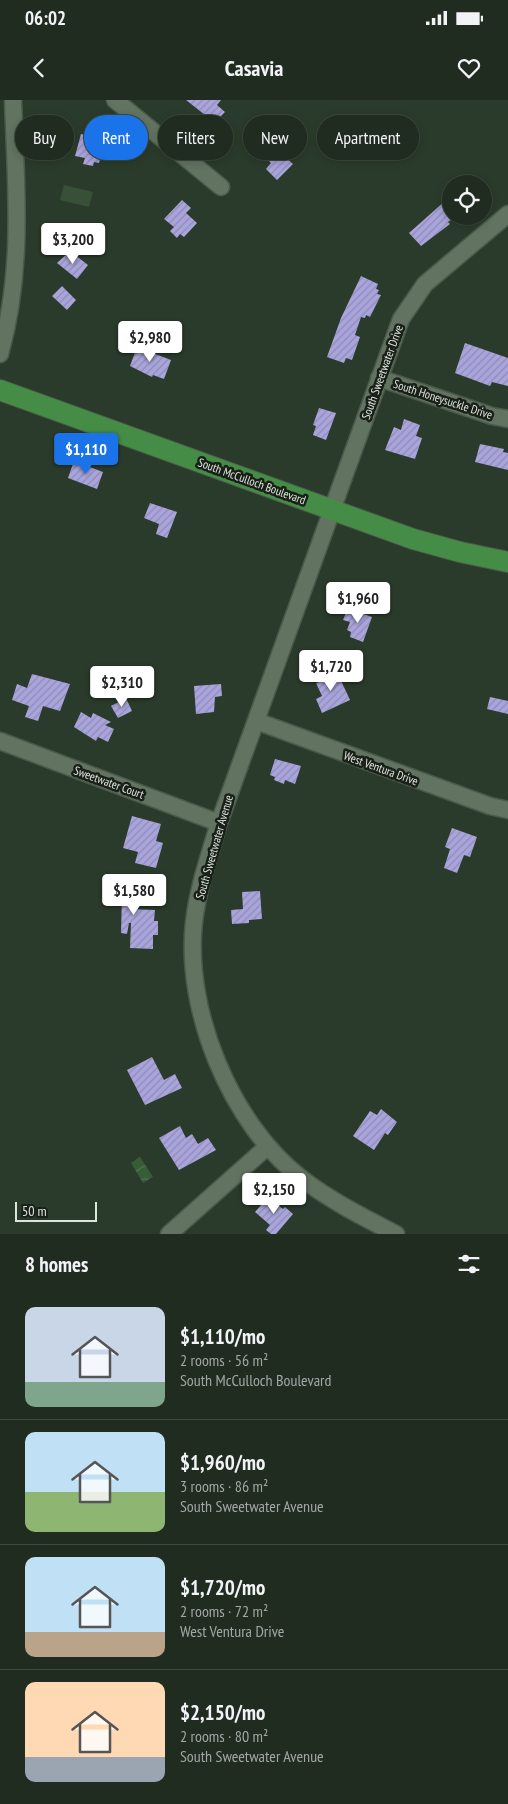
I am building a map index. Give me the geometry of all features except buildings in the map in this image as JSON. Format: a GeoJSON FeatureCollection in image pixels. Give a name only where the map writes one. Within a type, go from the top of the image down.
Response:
{"type":"FeatureCollection","features":[{"type":"Feature","properties":{"kind":"main road","name":"South McCulloch Boulevard"},"geometry":{"type":"LineString","coordinates":[[0,390],[413,539],[508,562]]}},
{"type":"Feature","properties":{"kind":"street"},"geometry":{"type":"LineString","coordinates":[[0,354],[13,299],[16,264],[17,226],[13,100]]}},
{"type":"Feature","properties":{"kind":"street"},"geometry":{"type":"LineString","coordinates":[[115,100],[221,187]]}},
{"type":"Feature","properties":{"kind":"street","name":"South Sweetwater Drive"},"geometry":{"type":"LineString","coordinates":[[332,510],[401,318],[425,284],[508,214]]}},
{"type":"Feature","properties":{"kind":"street","name":"South Honeysuckle Drive"},"geometry":{"type":"LineString","coordinates":[[379,378],[492,416],[508,419]]}},
{"type":"Feature","properties":{"kind":"street","name":"South Sweetwater Avenue"},"geometry":{"type":"LineString","coordinates":[[332,510],[219,823],[202,880],[194,922],[193,955],[205,1028],[217,1063],[241,1107],[268,1146],[300,1178],[338,1204],[396,1234]]}},
{"type":"Feature","properties":{"kind":"street","name":"West Ventura Drive"},"geometry":{"type":"LineString","coordinates":[[256,721],[490,806],[508,810]]}},
{"type":"Feature","properties":{"kind":"street","name":"Sweetwater Court"},"geometry":{"type":"LineString","coordinates":[[0,741],[219,823]]}},
{"type":"Feature","properties":{"kind":"street"},"geometry":{"type":"LineString","coordinates":[[169,1234],[268,1146]]}},
{"type":"Feature","properties":{"kind":"shaded area"},"geometry":{"type":"Polygon","coordinates":[[[64,185],[93,192],[89,207],[60,200],[64,185]]]}},
{"type":"Feature","properties":{"kind":"water"},"geometry":{"type":"Polygon","coordinates":[[[140,1157],[153,1177],[143,1183],[131,1163],[140,1157]]]}}]}
